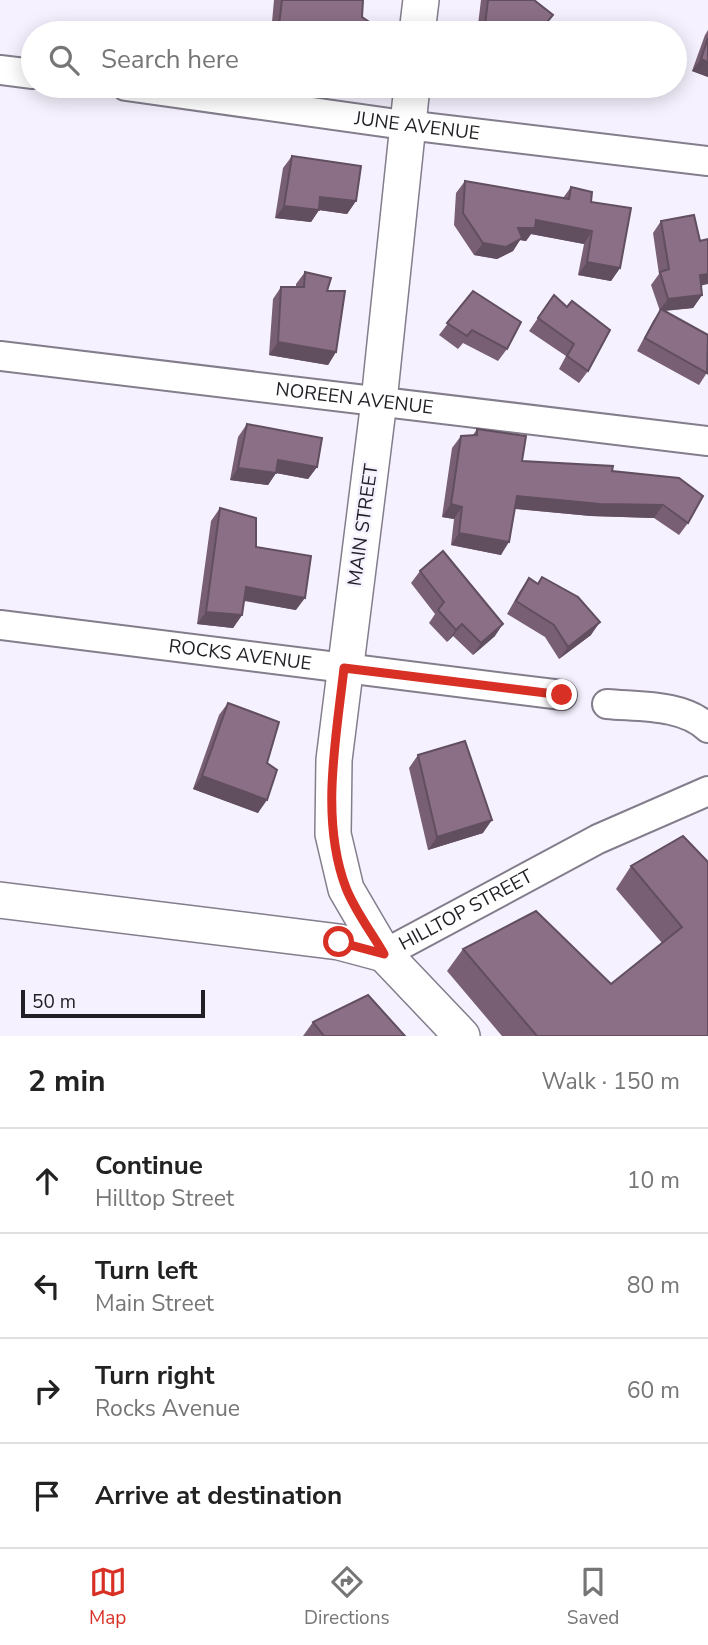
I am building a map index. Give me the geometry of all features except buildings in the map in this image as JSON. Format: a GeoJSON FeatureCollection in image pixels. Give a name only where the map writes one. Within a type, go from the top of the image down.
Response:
{"type":"FeatureCollection","features":[{"type":"Feature","properties":{"kind":"street"},"geometry":{"type":"LineString","coordinates":[[419,21],[421,0]]}},
{"type":"Feature","properties":{"kind":"street"},"geometry":{"type":"LineString","coordinates":[[0,70],[21,73]]}},
{"type":"Feature","properties":{"kind":"street","name":"JUNE AVENUE"},"geometry":{"type":"LineString","coordinates":[[213,98],[408,125],[708,161]]}},
{"type":"Feature","properties":{"kind":"street","name":"MAIN STREET"},"geometry":{"type":"LineString","coordinates":[[411,98],[379,401],[334,760],[333,834],[346,889],[384,954],[462,1036]]}},
{"type":"Feature","properties":{"kind":"street","name":"NOREEN AVENUE"},"geometry":{"type":"LineString","coordinates":[[0,356],[708,441]]}},
{"type":"Feature","properties":{"kind":"street","name":"ROCKS AVENUE"},"geometry":{"type":"LineString","coordinates":[[0,625],[562,695]]}},
{"type":"Feature","properties":{"kind":"street"},"geometry":{"type":"LineString","coordinates":[[607,704],[672,710],[695,719],[708,728]]}},
{"type":"Feature","properties":{"kind":"street","name":"HILLTOP STREET"},"geometry":{"type":"LineString","coordinates":[[0,900],[339,942],[384,954],[598,839],[708,791]]}},
{"type":"Feature","properties":{"kind":"route"},"geometry":{"type":"LineString","coordinates":[[339,942],[384,954],[346,889],[333,834],[334,760],[344,668],[562,695]]}}]}
